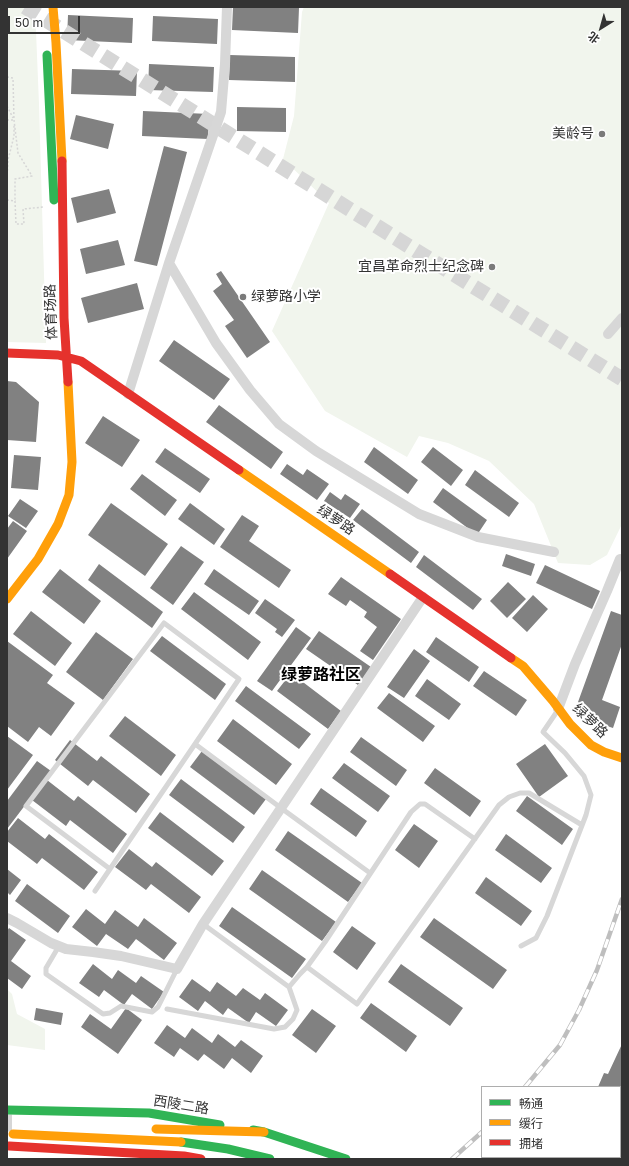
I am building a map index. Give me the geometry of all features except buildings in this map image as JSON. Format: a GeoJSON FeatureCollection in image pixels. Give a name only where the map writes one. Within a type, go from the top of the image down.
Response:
{"type":"FeatureCollection","features":[{"type":"Feature","properties":{"kind":"main road","name":"体育场路"},"geometry":{"type":"LineString","coordinates":[[7,599],[38,559],[58,524],[69,495],[72,462],[62,356],[58,292],[45,7]]}},
{"type":"Feature","properties":{"kind":"main road","name":"体育场路"},"geometry":{"type":"LineString","coordinates":[[7,587],[34,553],[52,521],[61,492],[64,462],[62,356],[64,318],[62,164],[54,7]]}},
{"type":"Feature","properties":{"kind":"main road","name":"绿萝路"},"geometry":{"type":"LineString","coordinates":[[7,353],[62,356],[80,361],[523,666],[570,724],[591,744],[604,752],[622,758]]}},
{"type":"Feature","properties":{"kind":"main road","name":"西陵二路"},"geometry":{"type":"LineString","coordinates":[[7,1110],[149,1113],[264,1132],[346,1159]]}},
{"type":"Feature","properties":{"kind":"main road"},"geometry":{"type":"LineString","coordinates":[[144,1128],[264,1132]]}},
{"type":"Feature","properties":{"kind":"main road"},"geometry":{"type":"LineString","coordinates":[[13,1134],[174,1141],[228,1149],[270,1159]]}},
{"type":"Feature","properties":{"kind":"main road"},"geometry":{"type":"LineString","coordinates":[[9,1146],[184,1156],[201,1159]]}},
{"type":"Feature","properties":{"kind":"main road"},"geometry":{"type":"LineString","coordinates":[[184,1156],[195,1159]]}},
{"type":"Feature","properties":{"kind":"street"},"geometry":{"type":"LineString","coordinates":[[128,394],[169,263],[221,112],[225,64],[227,7]]}},
{"type":"Feature","properties":{"kind":"street"},"geometry":{"type":"LineString","coordinates":[[169,263],[216,343],[250,390],[279,424],[316,451],[419,514],[478,537],[554,552]]}},
{"type":"Feature","properties":{"kind":"street"},"geometry":{"type":"LineString","coordinates":[[608,334],[622,318]]}},
{"type":"Feature","properties":{"kind":"street"},"geometry":{"type":"LineString","coordinates":[[558,709],[575,664],[620,559]]}},
{"type":"Feature","properties":{"kind":"street"},"geometry":{"type":"LineString","coordinates":[[7,918],[51,943],[66,949],[121,956],[177,969],[203,924],[423,597]]}},
{"type":"Feature","properties":{"kind":"lane"},"geometry":{"type":"LineString","coordinates":[[95,891],[239,679],[164,623],[26,806],[110,868]]}},
{"type":"Feature","properties":{"kind":"lane"},"geometry":{"type":"LineString","coordinates":[[521,946],[536,938],[547,916],[582,825],[591,796],[584,776],[565,753],[543,732],[558,709]]}},
{"type":"Feature","properties":{"kind":"lane"},"geometry":{"type":"LineString","coordinates":[[195,744],[370,873]]}},
{"type":"Feature","properties":{"kind":"lane"},"geometry":{"type":"LineString","coordinates":[[307,967],[357,1004],[499,805],[509,797],[520,793],[529,793],[582,825]]}},
{"type":"Feature","properties":{"kind":"lane"},"geometry":{"type":"LineString","coordinates":[[289,987],[307,967],[325,942],[411,812],[420,804],[425,804],[475,839]]}},
{"type":"Feature","properties":{"kind":"lane"},"geometry":{"type":"LineString","coordinates":[[167,1009],[274,1029],[285,1027],[294,1019],[297,1010],[289,987],[203,924]]}},
{"type":"Feature","properties":{"kind":"lane"},"geometry":{"type":"LineString","coordinates":[[60,946],[46,968],[46,974],[103,1014],[110,1013],[121,1006],[152,1012],[158,1006],[177,969]]}},
{"type":"Feature","properties":{"kind":"path"},"geometry":{"type":"LineString","coordinates":[[7,77],[13,78],[14,120],[14,136],[8,160],[7,179]]}},
{"type":"Feature","properties":{"kind":"path"},"geometry":{"type":"LineString","coordinates":[[7,106],[14,120],[18,153],[32,176],[15,179],[16,224],[24,224],[23,209],[54,207]]}},
{"type":"Feature","properties":{"kind":"path"},"geometry":{"type":"LineString","coordinates":[[7,120],[14,120]]}},
{"type":"Feature","properties":{"kind":"path"},"geometry":{"type":"LineString","coordinates":[[7,200],[15,201]]}},
{"type":"Feature","properties":{"kind":"shaded area"},"geometry":{"type":"Polygon","coordinates":[[[7,7],[35,7],[46,343],[7,342],[7,7]]]}},
{"type":"Feature","properties":{"kind":"shaded area"},"geometry":{"type":"Polygon","coordinates":[[[304,7],[622,7],[622,524],[607,555],[590,565],[558,563],[534,504],[489,461],[448,443],[419,436],[407,457],[325,411],[272,331],[329,203],[283,159],[294,116],[302,12],[304,7]]]}},
{"type":"Feature","properties":{"kind":"shaded area"},"geometry":{"type":"Polygon","coordinates":[[[7,989],[12,994],[17,1014],[45,1029],[45,1050],[7,1045],[7,989]]]}},
{"type":"Feature","properties":{"kind":"tunnel"},"geometry":{"type":"LineString","coordinates":[[25,7],[622,379]]}},
{"type":"Feature","properties":{"kind":"tunnel"},"geometry":{"type":"LineString","coordinates":[[7,1123],[12,1123]]}},
{"type":"Feature","properties":{"kind":"railway"},"geometry":{"type":"LineString","coordinates":[[526,1086],[560,1045],[579,1010],[597,970],[622,899]]}},
{"type":"Feature","properties":{"kind":"railway"},"geometry":{"type":"LineString","coordinates":[[452,1159],[481,1133]]}},
{"type":"Feature","properties":{"kind":"traffic: fast"},"geometry":{"type":"LineString","coordinates":[[47,55],[54,200]]}},
{"type":"Feature","properties":{"kind":"traffic: fast"},"geometry":{"type":"LineString","coordinates":[[7,1110],[149,1113],[220,1125]]}},
{"type":"Feature","properties":{"kind":"traffic: fast"},"geometry":{"type":"LineString","coordinates":[[253,1130],[264,1132],[346,1159]]}},
{"type":"Feature","properties":{"kind":"traffic: fast"},"geometry":{"type":"LineString","coordinates":[[181,1142],[228,1149],[270,1159]]}},
{"type":"Feature","properties":{"kind":"traffic: slow"},"geometry":{"type":"LineString","coordinates":[[53,7],[62,161]]}},
{"type":"Feature","properties":{"kind":"traffic: slow"},"geometry":{"type":"LineString","coordinates":[[7,599],[38,559],[58,524],[69,495],[72,462],[68,382]]}},
{"type":"Feature","properties":{"kind":"traffic: slow"},"geometry":{"type":"LineString","coordinates":[[239,470],[390,574]]}},
{"type":"Feature","properties":{"kind":"traffic: slow"},"geometry":{"type":"LineString","coordinates":[[511,658],[523,666],[553,701],[570,724],[591,745],[604,752],[622,758]]}},
{"type":"Feature","properties":{"kind":"traffic: slow"},"geometry":{"type":"LineString","coordinates":[[156,1129],[264,1132]]}},
{"type":"Feature","properties":{"kind":"traffic: slow"},"geometry":{"type":"LineString","coordinates":[[13,1134],[181,1142]]}},
{"type":"Feature","properties":{"kind":"traffic: jam"},"geometry":{"type":"LineString","coordinates":[[62,161],[64,318],[68,382]]}},
{"type":"Feature","properties":{"kind":"traffic: jam"},"geometry":{"type":"LineString","coordinates":[[7,353],[58,355],[81,361],[239,470]]}},
{"type":"Feature","properties":{"kind":"traffic: jam"},"geometry":{"type":"LineString","coordinates":[[390,574],[511,658]]}},
{"type":"Feature","properties":{"kind":"traffic: jam"},"geometry":{"type":"LineString","coordinates":[[9,1146],[184,1156],[201,1159]]}},
{"type":"Feature","properties":{"kind":"place","name":"美龄号"},"geometry":{"type":"Point","coordinates":[602,134]}},
{"type":"Feature","properties":{"kind":"place","name":"宜昌革命烈士纪念碑"},"geometry":{"type":"Point","coordinates":[492,267]}},
{"type":"Feature","properties":{"kind":"place","name":"绿萝路小学"},"geometry":{"type":"Point","coordinates":[243,297]}},
{"type":"Feature","properties":{"kind":"district","name":"绿萝路社区"},"geometry":{"type":"Point","coordinates":[321,675]}}]}
